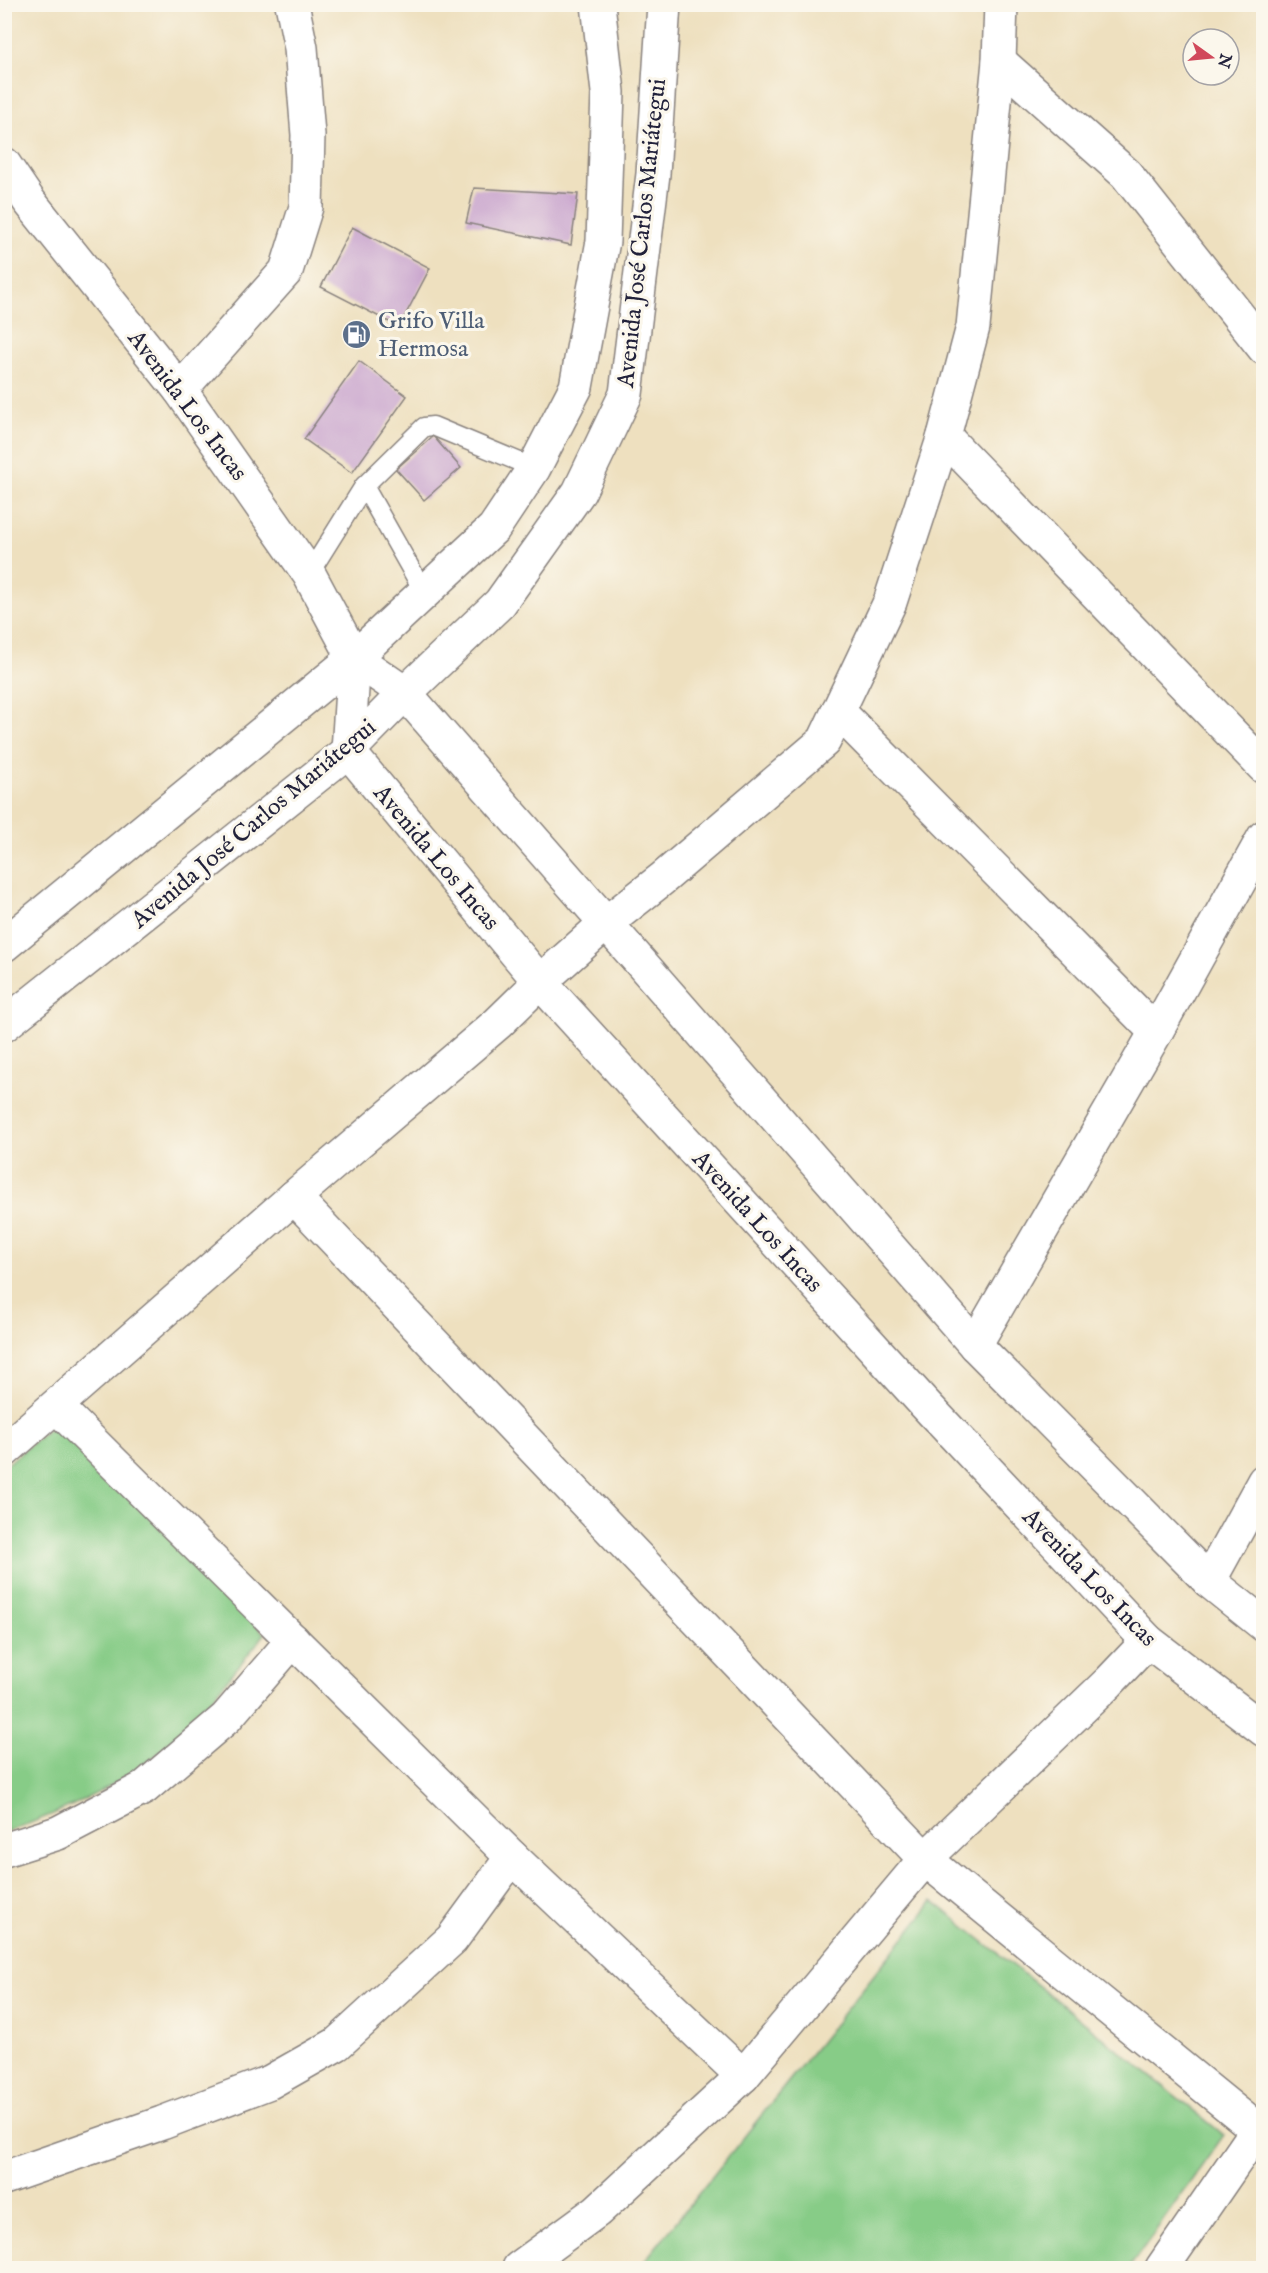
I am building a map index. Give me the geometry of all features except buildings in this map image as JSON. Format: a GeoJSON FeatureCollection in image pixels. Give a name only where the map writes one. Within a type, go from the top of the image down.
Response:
{"type":"FeatureCollection","features":[{"type":"Feature","properties":{"kind":"street"},"geometry":{"type":"LineString","coordinates":[[180,390],[286,271],[306,207],[308,135],[301,48],[292,4]]}},
{"type":"Feature","properties":{"kind":"street"},"geometry":{"type":"LineString","coordinates":[[4,945],[354,658],[494,528],[534,468],[576,387],[603,241],[608,92],[598,4]]}},
{"type":"Feature","properties":{"kind":"street","name":"Avenida José Carlos Mariátegui"},"geometry":{"type":"LineString","coordinates":[[4,1026],[348,751],[500,603],[579,492],[626,394],[653,174],[664,4]]}},
{"type":"Feature","properties":{"kind":"street"},"geometry":{"type":"LineString","coordinates":[[4,1451],[294,1197],[498,1023],[605,924],[662,879],[824,741],[890,602],[944,436],[974,327],[999,61],[1001,4]]}},
{"type":"Feature","properties":{"kind":"street"},"geometry":{"type":"LineString","coordinates":[[999,61],[1126,174],[1263,348]]}},
{"type":"Feature","properties":{"kind":"street","name":"Avenida Los Incas"},"geometry":{"type":"LineString","coordinates":[[4,164],[29,201],[180,390],[309,574],[354,658],[405,693],[975,1346],[1209,1581],[1263,1625]]}},
{"type":"Feature","properties":{"kind":"street"},"geometry":{"type":"LineString","coordinates":[[944,436],[1263,767]]}},
{"type":"Feature","properties":{"kind":"street"},"geometry":{"type":"LineString","coordinates":[[348,751],[354,658]]}},
{"type":"Feature","properties":{"kind":"street"},"geometry":{"type":"LineString","coordinates":[[838,711],[1156,1032]]}},
{"type":"Feature","properties":{"kind":"street","name":"Avenida Los Incas"},"geometry":{"type":"LineString","coordinates":[[348,751],[540,982],[907,1385],[1148,1641],[1263,1730]]}},
{"type":"Feature","properties":{"kind":"street"},"geometry":{"type":"LineString","coordinates":[[975,1346],[1156,1032],[1263,837]]}},
{"type":"Feature","properties":{"kind":"street"},"geometry":{"type":"LineString","coordinates":[[294,1197],[925,1859],[1260,2133],[1162,2268]]}},
{"type":"Feature","properties":{"kind":"street"},"geometry":{"type":"LineString","coordinates":[[56,1406],[512,1857],[743,2076]]}},
{"type":"Feature","properties":{"kind":"street"},"geometry":{"type":"LineString","coordinates":[[1209,1581],[1263,1481]]}},
{"type":"Feature","properties":{"kind":"street"},"geometry":{"type":"LineString","coordinates":[[4,1850],[58,1833],[144,1788],[226,1718],[293,1640]]}},
{"type":"Feature","properties":{"kind":"street"},"geometry":{"type":"LineString","coordinates":[[519,2268],[597,2211],[743,2076],[925,1859],[1109,1682],[1148,1641]]}},
{"type":"Feature","properties":{"kind":"street"},"geometry":{"type":"LineString","coordinates":[[4,2178],[162,2123],[270,2082],[337,2044],[452,1939],[512,1857]]}},
{"type":"Feature","properties":{"kind":"lane"},"geometry":{"type":"LineString","coordinates":[[309,574],[364,486],[424,427],[433,426],[534,468]]}},
{"type":"Feature","properties":{"kind":"lane"},"geometry":{"type":"LineString","coordinates":[[364,486],[424,592]]}},
{"type":"Feature","properties":{"kind":"green space"},"geometry":{"type":"Polygon","coordinates":[[[56,1423],[265,1634],[201,1711],[161,1751],[97,1793],[51,1815],[5,1832],[4,1467],[56,1423]]]}},
{"type":"Feature","properties":{"kind":"green space"},"geometry":{"type":"Polygon","coordinates":[[[933,1901],[1224,2135],[1129,2268],[639,2268],[933,1901]]]}},
{"type":"Feature","properties":{"kind":"place","name":"Grifo Villa Hermosa"},"geometry":{"type":"Point","coordinates":[357,334]}}]}
